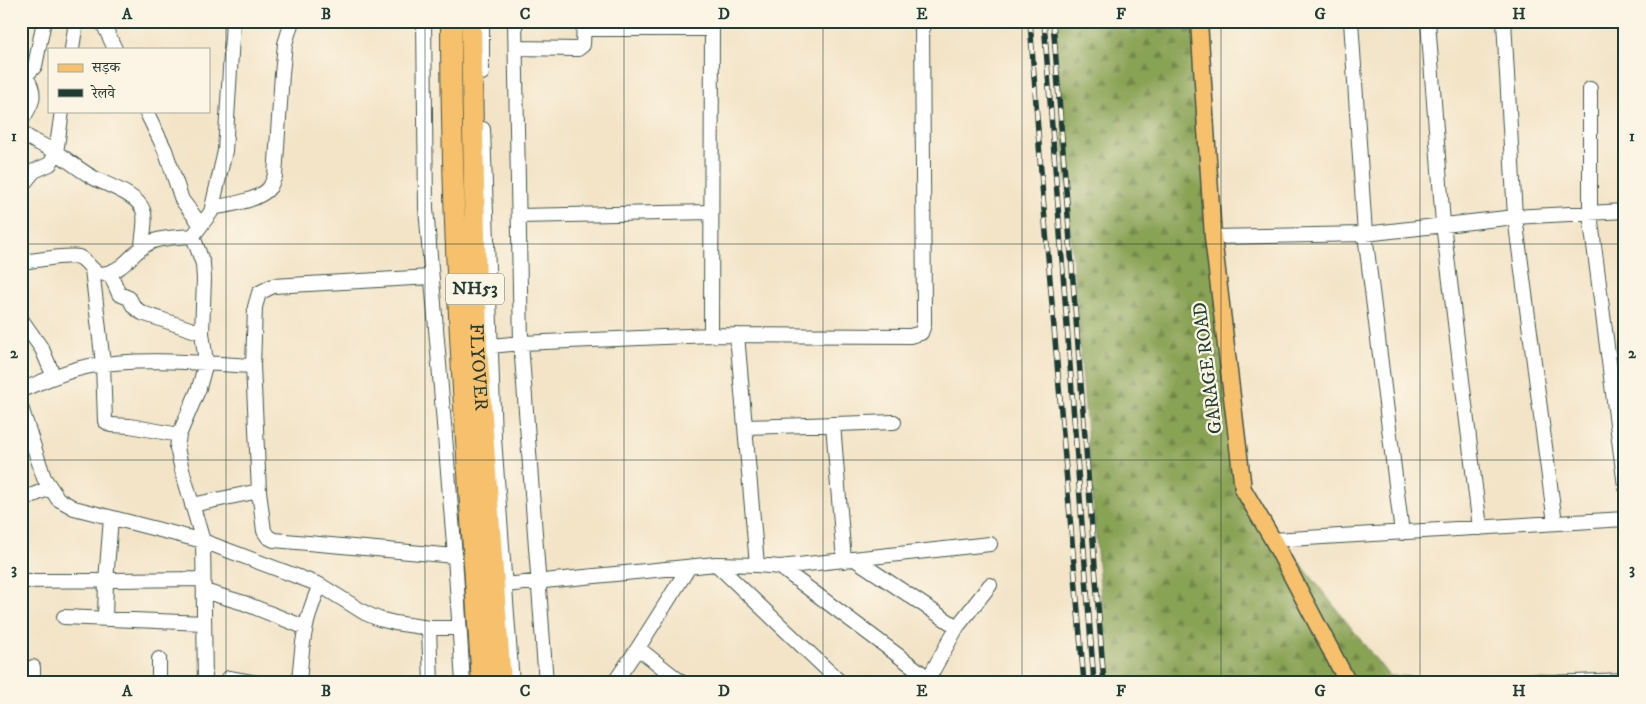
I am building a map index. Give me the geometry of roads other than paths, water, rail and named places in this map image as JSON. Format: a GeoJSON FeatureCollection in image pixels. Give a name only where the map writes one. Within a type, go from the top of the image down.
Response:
{"type":"FeatureCollection","features":[{"type":"Feature","properties":{"kind":"highway","name":"FLYOVER"},"geometry":{"type":"LineString","coordinates":[[451,21],[452,122],[459,340],[482,683]]}},
{"type":"Feature","properties":{"kind":"highway","name":"FLYOVER"},"geometry":{"type":"LineString","coordinates":[[471,21],[477,347],[473,555],[501,683]]}},
{"type":"Feature","properties":{"kind":"main road","name":"GARAGE ROAD"},"geometry":{"type":"LineString","coordinates":[[1198,21],[1213,236],[1242,490],[1273,540],[1348,683]]}},
{"type":"Feature","properties":{"kind":"street"},"geometry":{"type":"LineString","coordinates":[[21,121],[30,108],[34,92],[24,79],[35,66],[44,21]]}},
{"type":"Feature","properties":{"kind":"street"},"geometry":{"type":"LineString","coordinates":[[72,48],[76,21]]}},
{"type":"Feature","properties":{"kind":"street"},"geometry":{"type":"LineString","coordinates":[[102,21],[115,48]]}},
{"type":"Feature","properties":{"kind":"street"},"geometry":{"type":"LineString","coordinates":[[21,262],[76,257],[85,261],[98,274],[110,273],[142,248],[157,240],[193,236],[212,208],[225,151],[233,21]]}},
{"type":"Feature","properties":{"kind":"street"},"geometry":{"type":"LineString","coordinates":[[212,208],[256,197],[266,192],[275,176],[285,44],[292,21]]}},
{"type":"Feature","properties":{"kind":"street"},"geometry":{"type":"LineString","coordinates":[[424,21],[426,208],[431,277],[473,555],[459,628],[463,683]]}},
{"type":"Feature","properties":{"kind":"street"},"geometry":{"type":"LineString","coordinates":[[482,21],[482,104],[494,438],[512,683]]}},
{"type":"Feature","properties":{"kind":"street"},"geometry":{"type":"LineString","coordinates":[[516,21],[521,343],[546,683]]}},
{"type":"Feature","properties":{"kind":"street"},"geometry":{"type":"LineString","coordinates":[[491,346],[710,335],[910,336],[921,333],[924,325],[922,21]]}},
{"type":"Feature","properties":{"kind":"street"},"geometry":{"type":"LineString","coordinates":[[1351,21],[1365,234],[1402,533]]}},
{"type":"Feature","properties":{"kind":"street"},"geometry":{"type":"LineString","coordinates":[[1428,21],[1443,224],[1480,528]]}},
{"type":"Feature","properties":{"kind":"street"},"geometry":{"type":"LineString","coordinates":[[1504,21],[1516,217],[1555,523]]}},
{"type":"Feature","properties":{"kind":"street"},"geometry":{"type":"LineString","coordinates":[[516,48],[578,49],[583,45],[584,25],[712,25],[710,335]]}},
{"type":"Feature","properties":{"kind":"street"},"geometry":{"type":"LineString","coordinates":[[1590,89],[1590,214],[1625,486]]}},
{"type":"Feature","properties":{"kind":"street"},"geometry":{"type":"LineString","coordinates":[[21,187],[34,171],[50,164],[56,152],[62,112]]}},
{"type":"Feature","properties":{"kind":"street"},"geometry":{"type":"LineString","coordinates":[[146,112],[164,150],[182,200],[201,225]]}},
{"type":"Feature","properties":{"kind":"street"},"geometry":{"type":"LineString","coordinates":[[21,132],[31,141],[56,152],[93,178],[123,192],[140,204],[144,216],[142,248]]}},
{"type":"Feature","properties":{"kind":"street"},"geometry":{"type":"LineString","coordinates":[[1213,236],[1365,234],[1516,217],[1625,211]]}},
{"type":"Feature","properties":{"kind":"street"},"geometry":{"type":"LineString","coordinates":[[518,216],[711,212]]}},
{"type":"Feature","properties":{"kind":"street"},"geometry":{"type":"LineString","coordinates":[[193,236],[203,264],[202,333],[206,362],[199,388],[179,435],[177,448],[203,541],[205,683]]}},
{"type":"Feature","properties":{"kind":"street"},"geometry":{"type":"LineString","coordinates":[[92,269],[102,364],[104,419],[107,424],[146,428],[179,435]]}},
{"type":"Feature","properties":{"kind":"street"},"geometry":{"type":"LineString","coordinates":[[110,273],[119,294],[129,298],[134,307],[142,313],[202,333]]}},
{"type":"Feature","properties":{"kind":"street"},"geometry":{"type":"LineString","coordinates":[[431,277],[273,286],[260,293],[255,307],[253,366],[259,491],[264,531],[274,540],[473,555]]}},
{"type":"Feature","properties":{"kind":"street"},"geometry":{"type":"LineString","coordinates":[[21,319],[42,349],[54,377]]}},
{"type":"Feature","properties":{"kind":"street"},"geometry":{"type":"LineString","coordinates":[[737,335],[757,565]]}},
{"type":"Feature","properties":{"kind":"street"},"geometry":{"type":"LineString","coordinates":[[21,390],[88,366],[102,364],[206,362],[253,366]]}},
{"type":"Feature","properties":{"kind":"street"},"geometry":{"type":"LineString","coordinates":[[21,407],[44,478],[58,499],[74,508],[203,541],[320,585],[365,613],[379,619],[429,628],[459,628]]}},
{"type":"Feature","properties":{"kind":"street"},"geometry":{"type":"LineString","coordinates":[[745,427],[894,422]]}},
{"type":"Feature","properties":{"kind":"street"},"geometry":{"type":"LineString","coordinates":[[833,424],[850,560]]}},
{"type":"Feature","properties":{"kind":"street"},"geometry":{"type":"LineString","coordinates":[[21,500],[50,488]]}},
{"type":"Feature","properties":{"kind":"street"},"geometry":{"type":"LineString","coordinates":[[192,505],[259,491]]}},
{"type":"Feature","properties":{"kind":"street"},"geometry":{"type":"LineString","coordinates":[[105,619],[111,518]]}},
{"type":"Feature","properties":{"kind":"street"},"geometry":{"type":"LineString","coordinates":[[1273,540],[1625,519]]}},
{"type":"Feature","properties":{"kind":"street"},"geometry":{"type":"LineString","coordinates":[[504,585],[716,564],[780,567],[990,544]]}},
{"type":"Feature","properties":{"kind":"street"},"geometry":{"type":"LineString","coordinates":[[850,560],[957,627]]}},
{"type":"Feature","properties":{"kind":"street"},"geometry":{"type":"LineString","coordinates":[[716,564],[841,683]]}},
{"type":"Feature","properties":{"kind":"street"},"geometry":{"type":"LineString","coordinates":[[21,567],[23,581],[106,581],[204,585],[304,627]]}},
{"type":"Feature","properties":{"kind":"street"},"geometry":{"type":"LineString","coordinates":[[614,683],[689,567]]}},
{"type":"Feature","properties":{"kind":"street"},"geometry":{"type":"LineString","coordinates":[[780,567],[930,681],[957,627],[990,585]]}},
{"type":"Feature","properties":{"kind":"street"},"geometry":{"type":"LineString","coordinates":[[299,683],[304,627],[320,585]]}},
{"type":"Feature","properties":{"kind":"street"},"geometry":{"type":"LineString","coordinates":[[64,618],[105,619],[204,628]]}},
{"type":"Feature","properties":{"kind":"street"},"geometry":{"type":"LineString","coordinates":[[429,628],[431,683]]}},
{"type":"Feature","properties":{"kind":"street"},"geometry":{"type":"LineString","coordinates":[[638,648],[682,683]]}},
{"type":"Feature","properties":{"kind":"street"},"geometry":{"type":"LineString","coordinates":[[158,659],[159,683]]}},
{"type":"Feature","properties":{"kind":"street"},"geometry":{"type":"LineString","coordinates":[[33,667],[33,683]]}},
{"type":"Feature","properties":{"kind":"street"},"geometry":{"type":"LineString","coordinates":[[229,678],[257,683]]}},
{"type":"Feature","properties":{"kind":"street"},"geometry":{"type":"LineString","coordinates":[[1549,683],[1625,680]]}},
{"type":"Feature","properties":{"kind":"railway"},"geometry":{"type":"LineString","coordinates":[[1030,21],[1084,683]]}},
{"type":"Feature","properties":{"kind":"railway"},"geometry":{"type":"LineString","coordinates":[[1044,21],[1094,683]]}},
{"type":"Feature","properties":{"kind":"railway"},"geometry":{"type":"LineString","coordinates":[[1053,21],[1104,683]]}}]}
